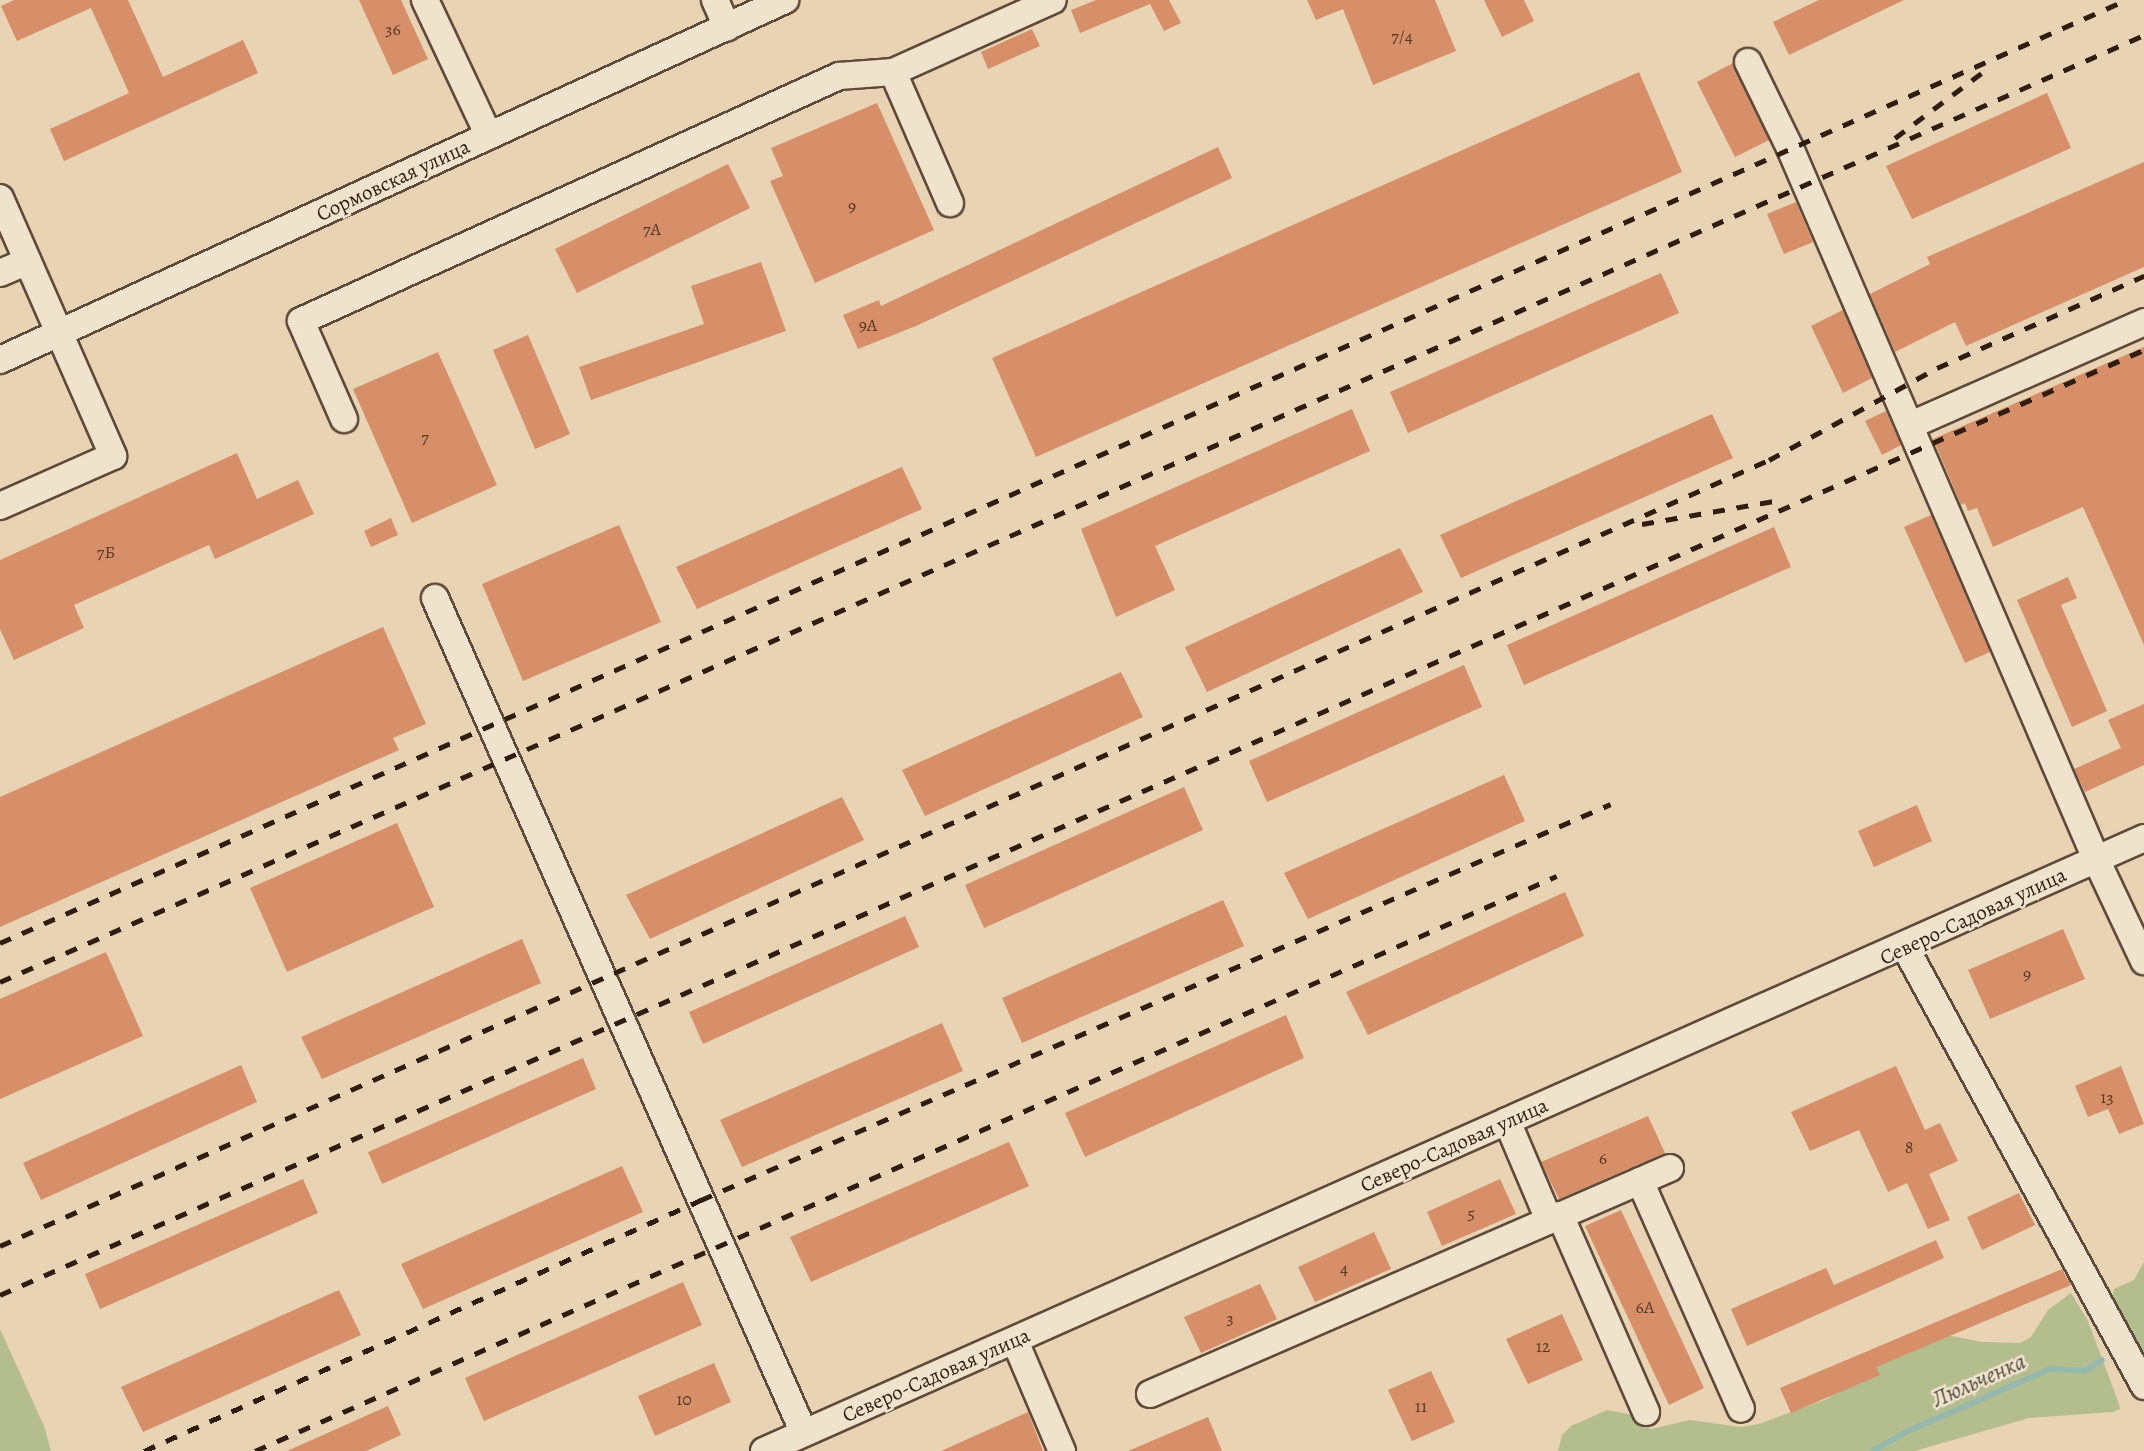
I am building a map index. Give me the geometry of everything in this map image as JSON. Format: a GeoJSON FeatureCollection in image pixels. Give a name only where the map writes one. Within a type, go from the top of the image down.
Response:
{"type":"FeatureCollection","features":[{"type":"Feature","properties":{"kind":"street"},"geometry":{"type":"LineString","coordinates":[[425,0],[489,136]]}},
{"type":"Feature","properties":{"kind":"street"},"geometry":{"type":"LineString","coordinates":[[715,0],[727,27]]}},
{"type":"Feature","properties":{"kind":"street","name":"Сормовская улица"},"geometry":{"type":"LineString","coordinates":[[0,360],[785,0]]}},
{"type":"Feature","properties":{"kind":"street"},"geometry":{"type":"LineString","coordinates":[[344,419],[301,321],[839,76],[893,72],[1053,0]]}},
{"type":"Feature","properties":{"kind":"street"},"geometry":{"type":"LineString","coordinates":[[1748,62],[1911,425],[2096,859],[2144,961]]}},
{"type":"Feature","properties":{"kind":"street"},"geometry":{"type":"LineString","coordinates":[[893,72],[950,203]]}},
{"type":"Feature","properties":{"kind":"street"},"geometry":{"type":"LineString","coordinates":[[0,198],[113,456],[0,506]]}},
{"type":"Feature","properties":{"kind":"street"},"geometry":{"type":"LineString","coordinates":[[0,273],[28,261]]}},
{"type":"Feature","properties":{"kind":"street"},"geometry":{"type":"LineString","coordinates":[[1911,425],[2144,322]]}},
{"type":"Feature","properties":{"kind":"street"},"geometry":{"type":"LineString","coordinates":[[435,598],[804,1433]]}},
{"type":"Feature","properties":{"kind":"street","name":"Северо-Садовая улица"},"geometry":{"type":"LineString","coordinates":[[764,1451],[1905,947],[2144,838]]}},
{"type":"Feature","properties":{"kind":"street"},"geometry":{"type":"LineString","coordinates":[[1905,947],[2144,1386]]}},
{"type":"Feature","properties":{"kind":"street"},"geometry":{"type":"LineString","coordinates":[[1507,1121],[1646,1412]]}},
{"type":"Feature","properties":{"kind":"street"},"geometry":{"type":"LineString","coordinates":[[1150,1394],[1670,1168]]}},
{"type":"Feature","properties":{"kind":"street"},"geometry":{"type":"LineString","coordinates":[[1640,1181],[1741,1409]]}},
{"type":"Feature","properties":{"kind":"street"},"geometry":{"type":"LineString","coordinates":[[1014,1341],[1062,1451]]}},
{"type":"Feature","properties":{"kind":"green space"},"geometry":{"type":"Polygon","coordinates":[[[2144,1262],[2144,1360],[2111,1303],[2114,1289],[2134,1280],[2144,1262]]]}},
{"type":"Feature","properties":{"kind":"green space"},"geometry":{"type":"Polygon","coordinates":[[[2071,1293],[2088,1321],[2119,1404],[2120,1409],[2113,1412],[2029,1418],[1915,1451],[1558,1451],[1562,1435],[1571,1426],[1607,1410],[1633,1415],[1651,1429],[1690,1420],[1741,1427],[1759,1424],[1827,1399],[1873,1367],[1945,1335],[1983,1342],[2020,1343],[2031,1337],[2048,1310],[2071,1293]]]}},
{"type":"Feature","properties":{"kind":"green space"},"geometry":{"type":"Polygon","coordinates":[[[0,1329],[44,1426],[51,1451],[0,1451],[0,1329]]]}},
{"type":"Feature","properties":{"kind":"building"},"geometry":{"type":"Polygon","coordinates":[[[14,0],[128,0],[163,77],[243,40],[258,73],[64,161],[50,129],[129,93],[91,8],[17,41],[1,6],[14,0]]]}},
{"type":"Feature","properties":{"kind":"building"},"geometry":{"type":"Polygon","coordinates":[[[359,0],[401,0],[428,59],[393,75],[359,0]]]}},
{"type":"Feature","properties":{"kind":"building"},"geometry":{"type":"Polygon","coordinates":[[[1096,0],[1169,0],[1181,23],[1164,31],[1150,4],[1080,33],[1071,10],[1096,0]]]}},
{"type":"Feature","properties":{"kind":"building"},"geometry":{"type":"Polygon","coordinates":[[[1307,0],[1435,0],[1456,51],[1373,85],[1343,9],[1316,20],[1307,0]]]}},
{"type":"Feature","properties":{"kind":"building"},"geometry":{"type":"Polygon","coordinates":[[[1484,0],[1524,0],[1534,21],[1502,37],[1484,0]]]}},
{"type":"Feature","properties":{"kind":"building"},"geometry":{"type":"Polygon","coordinates":[[[1819,0],[1904,0],[1789,55],[1773,22],[1819,0]]]}},
{"type":"Feature","properties":{"kind":"building"},"geometry":{"type":"Polygon","coordinates":[[[1032,29],[1040,46],[988,69],[981,52],[1032,29]]]}},
{"type":"Feature","properties":{"kind":"building"},"geometry":{"type":"Polygon","coordinates":[[[1733,63],[1769,140],[1735,157],[1697,82],[1733,63]]]}},
{"type":"Feature","properties":{"kind":"building"},"geometry":{"type":"Polygon","coordinates":[[[1639,72],[1682,172],[1036,457],[992,358],[1639,72]]]}},
{"type":"Feature","properties":{"kind":"building"},"geometry":{"type":"Polygon","coordinates":[[[2047,93],[2071,148],[1912,219],[1886,166],[2047,93]]]}},
{"type":"Feature","properties":{"kind":"building"},"geometry":{"type":"Polygon","coordinates":[[[877,103],[934,230],[815,283],[770,181],[783,176],[771,148],[877,103]]]}},
{"type":"Feature","properties":{"kind":"building"},"geometry":{"type":"Polygon","coordinates":[[[1218,147],[1232,178],[916,326],[858,349],[843,315],[879,300],[881,306],[1218,147]]]}},
{"type":"Feature","properties":{"kind":"building"},"geometry":{"type":"Polygon","coordinates":[[[2144,162],[2144,267],[1966,346],[1955,322],[1895,352],[1870,294],[1930,264],[1927,257],[2144,162]]]}},
{"type":"Feature","properties":{"kind":"building"},"geometry":{"type":"Polygon","coordinates":[[[728,164],[750,208],[577,293],[555,249],[728,164]]]}},
{"type":"Feature","properties":{"kind":"building"},"geometry":{"type":"Polygon","coordinates":[[[1796,202],[1813,242],[1784,254],[1767,214],[1796,202]]]}},
{"type":"Feature","properties":{"kind":"building"},"geometry":{"type":"Polygon","coordinates":[[[761,262],[786,331],[591,400],[579,367],[704,324],[691,286],[761,262]]]}},
{"type":"Feature","properties":{"kind":"building"},"geometry":{"type":"Polygon","coordinates":[[[1661,273],[1679,313],[1408,433],[1390,392],[1661,273]]]}},
{"type":"Feature","properties":{"kind":"building"},"geometry":{"type":"Polygon","coordinates":[[[1843,310],[1872,378],[1843,393],[1811,326],[1843,310]]]}},
{"type":"Feature","properties":{"kind":"building"},"geometry":{"type":"Polygon","coordinates":[[[528,335],[570,434],[535,449],[493,350],[528,335]]]}},
{"type":"Feature","properties":{"kind":"building"},"geometry":{"type":"Polygon","coordinates":[[[2144,347],[2144,645],[2083,507],[1993,547],[1977,508],[1968,511],[1965,503],[1961,505],[1933,439],[2144,347]]]}},
{"type":"Feature","properties":{"kind":"building"},"geometry":{"type":"Polygon","coordinates":[[[438,352],[497,485],[412,523],[353,389],[438,352]]]}},
{"type":"Feature","properties":{"kind":"building"},"geometry":{"type":"Polygon","coordinates":[[[1352,409],[1370,451],[1155,546],[1175,590],[1116,617],[1081,529],[1352,409]]]}},
{"type":"Feature","properties":{"kind":"building"},"geometry":{"type":"Polygon","coordinates":[[[1886,411],[1901,445],[1882,455],[1865,421],[1886,411]]]}},
{"type":"Feature","properties":{"kind":"building"},"geometry":{"type":"Polygon","coordinates":[[[1712,414],[1733,458],[1461,578],[1440,535],[1712,414]]]}},
{"type":"Feature","properties":{"kind":"building"},"geometry":{"type":"Polygon","coordinates":[[[237,453],[257,499],[298,480],[314,514],[215,559],[209,545],[74,605],[84,628],[14,660],[0,629],[0,560],[237,453]]]}},
{"type":"Feature","properties":{"kind":"building"},"geometry":{"type":"Polygon","coordinates":[[[902,467],[922,509],[697,609],[676,567],[902,467]]]}},
{"type":"Feature","properties":{"kind":"building"},"geometry":{"type":"Polygon","coordinates":[[[1931,515],[1990,652],[1965,663],[1904,527],[1931,515]]]}},
{"type":"Feature","properties":{"kind":"building"},"geometry":{"type":"Polygon","coordinates":[[[391,518],[398,535],[371,547],[364,531],[391,518]]]}},
{"type":"Feature","properties":{"kind":"building"},"geometry":{"type":"Polygon","coordinates":[[[619,525],[661,622],[523,681],[482,584],[619,525]]]}},
{"type":"Feature","properties":{"kind":"building"},"geometry":{"type":"Polygon","coordinates":[[[1774,527],[1791,567],[1524,685],[1507,645],[1774,527]]]}},
{"type":"Feature","properties":{"kind":"building"},"geometry":{"type":"Polygon","coordinates":[[[1400,548],[1423,592],[1207,692],[1185,647],[1400,548]]]}},
{"type":"Feature","properties":{"kind":"building"},"geometry":{"type":"Polygon","coordinates":[[[2068,577],[2077,598],[2061,605],[2107,711],[2072,727],[2017,600],[2068,577]]]}},
{"type":"Feature","properties":{"kind":"building"},"geometry":{"type":"Polygon","coordinates":[[[383,627],[426,724],[393,738],[399,750],[0,927],[0,797],[383,627]]]}},
{"type":"Feature","properties":{"kind":"building"},"geometry":{"type":"Polygon","coordinates":[[[1464,665],[1482,707],[1267,802],[1249,761],[1464,665]]]}},
{"type":"Feature","properties":{"kind":"building"},"geometry":{"type":"Polygon","coordinates":[[[1121,672],[1143,717],[925,816],[902,770],[1121,672]]]}},
{"type":"Feature","properties":{"kind":"building"},"geometry":{"type":"Polygon","coordinates":[[[2144,704],[2144,765],[2085,792],[2074,769],[2121,748],[2108,720],[2144,704]]]}},
{"type":"Feature","properties":{"kind":"building"},"geometry":{"type":"Polygon","coordinates":[[[1504,775],[1525,821],[1308,919],[1284,873],[1504,775]]]}},
{"type":"Feature","properties":{"kind":"building"},"geometry":{"type":"Polygon","coordinates":[[[1184,787],[1203,830],[984,928],[965,885],[1184,787]]]}},
{"type":"Feature","properties":{"kind":"building"},"geometry":{"type":"Polygon","coordinates":[[[842,797],[864,840],[650,939],[626,895],[842,797]]]}},
{"type":"Feature","properties":{"kind":"building"},"geometry":{"type":"Polygon","coordinates":[[[1917,805],[1932,841],[1874,867],[1858,831],[1917,805]]]}},
{"type":"Feature","properties":{"kind":"building"},"geometry":{"type":"Polygon","coordinates":[[[397,823],[434,907],[287,972],[250,888],[397,823]]]}},
{"type":"Feature","properties":{"kind":"building"},"geometry":{"type":"Polygon","coordinates":[[[1565,892],[1584,936],[1368,1035],[1346,992],[1565,892]]]}},
{"type":"Feature","properties":{"kind":"building"},"geometry":{"type":"Polygon","coordinates":[[[1223,900],[1244,946],[1022,1043],[1002,998],[1223,900]]]}},
{"type":"Feature","properties":{"kind":"building"},"geometry":{"type":"Polygon","coordinates":[[[905,916],[919,947],[703,1044],[689,1012],[905,916]]]}},
{"type":"Feature","properties":{"kind":"building"},"geometry":{"type":"Polygon","coordinates":[[[2063,929],[2085,979],[1990,1019],[1968,970],[2063,929]]]}},
{"type":"Feature","properties":{"kind":"building"},"geometry":{"type":"Polygon","coordinates":[[[522,939],[541,983],[322,1079],[301,1037],[522,939]]]}},
{"type":"Feature","properties":{"kind":"building"},"geometry":{"type":"Polygon","coordinates":[[[106,952],[143,1036],[0,1099],[0,999],[106,952]]]}},
{"type":"Feature","properties":{"kind":"building"},"geometry":{"type":"Polygon","coordinates":[[[1286,1015],[1304,1058],[1085,1157],[1065,1113],[1286,1015]]]}},
{"type":"Feature","properties":{"kind":"building"},"geometry":{"type":"Polygon","coordinates":[[[942,1023],[963,1071],[742,1167],[720,1120],[942,1023]]]}},
{"type":"Feature","properties":{"kind":"building"},"geometry":{"type":"Polygon","coordinates":[[[583,1058],[596,1089],[382,1184],[368,1152],[583,1058]]]}},
{"type":"Feature","properties":{"kind":"building"},"geometry":{"type":"Polygon","coordinates":[[[241,1065],[257,1102],[41,1200],[23,1163],[241,1065]]]}},
{"type":"Feature","properties":{"kind":"building"},"geometry":{"type":"Polygon","coordinates":[[[1896,1066],[1925,1130],[1940,1123],[1958,1161],[1929,1174],[1950,1220],[1928,1229],[1907,1183],[1888,1192],[1859,1130],[1810,1151],[1791,1112],[1896,1066]]]}},
{"type":"Feature","properties":{"kind":"building"},"geometry":{"type":"Polygon","coordinates":[[[2121,1066],[2144,1124],[2119,1134],[2108,1109],[2088,1117],[2075,1086],[2121,1066]]]}},
{"type":"Feature","properties":{"kind":"building"},"geometry":{"type":"Polygon","coordinates":[[[1648,1116],[1665,1153],[1559,1199],[1541,1162],[1648,1116]]]}},
{"type":"Feature","properties":{"kind":"building"},"geometry":{"type":"Polygon","coordinates":[[[1009,1142],[1029,1186],[811,1282],[790,1237],[1009,1142]]]}},
{"type":"Feature","properties":{"kind":"building"},"geometry":{"type":"Polygon","coordinates":[[[622,1166],[643,1212],[423,1309],[401,1264],[622,1166]]]}},
{"type":"Feature","properties":{"kind":"building"},"geometry":{"type":"Polygon","coordinates":[[[303,1179],[318,1213],[100,1309],[85,1274],[303,1179]]]}},
{"type":"Feature","properties":{"kind":"building"},"geometry":{"type":"Polygon","coordinates":[[[1500,1179],[1516,1214],[1442,1246],[1427,1212],[1500,1179]]]}},
{"type":"Feature","properties":{"kind":"building"},"geometry":{"type":"Polygon","coordinates":[[[2019,1193],[2035,1225],[1982,1250],[1967,1217],[2019,1193]]]}},
{"type":"Feature","properties":{"kind":"building"},"geometry":{"type":"Polygon","coordinates":[[[1621,1210],[1704,1388],[1669,1405],[1585,1226],[1621,1210]]]}},
{"type":"Feature","properties":{"kind":"building"},"geometry":{"type":"Polygon","coordinates":[[[1374,1232],[1391,1269],[1315,1302],[1298,1267],[1374,1232]]]}},
{"type":"Feature","properties":{"kind":"building"},"geometry":{"type":"Polygon","coordinates":[[[1936,1240],[1944,1258],[1747,1346],[1731,1309],[1826,1268],[1834,1285],[1936,1240]]]}},
{"type":"Feature","properties":{"kind":"building"},"geometry":{"type":"Polygon","coordinates":[[[2062,1269],[2071,1285],[1876,1367],[1880,1375],[1791,1413],[1780,1388],[2062,1269]]]}},
{"type":"Feature","properties":{"kind":"building"},"geometry":{"type":"Polygon","coordinates":[[[683,1282],[702,1325],[484,1421],[465,1378],[683,1282]]]}},
{"type":"Feature","properties":{"kind":"building"},"geometry":{"type":"Polygon","coordinates":[[[1260,1284],[1277,1319],[1201,1353],[1184,1317],[1260,1284]]]}},
{"type":"Feature","properties":{"kind":"building"},"geometry":{"type":"Polygon","coordinates":[[[339,1290],[361,1335],[143,1432],[121,1387],[339,1290]]]}},
{"type":"Feature","properties":{"kind":"building"},"geometry":{"type":"Polygon","coordinates":[[[1562,1314],[1583,1360],[1528,1384],[1506,1339],[1562,1314]]]}},
{"type":"Feature","properties":{"kind":"building"},"geometry":{"type":"Polygon","coordinates":[[[714,1363],[731,1402],[655,1436],[638,1396],[714,1363]]]}},
{"type":"Feature","properties":{"kind":"building"},"geometry":{"type":"Polygon","coordinates":[[[1431,1371],[1455,1422],[1412,1441],[1388,1390],[1431,1371]]]}},
{"type":"Feature","properties":{"kind":"building"},"geometry":{"type":"Polygon","coordinates":[[[388,1406],[401,1435],[366,1451],[287,1451],[388,1406]]]}},
{"type":"Feature","properties":{"kind":"building"},"geometry":{"type":"Polygon","coordinates":[[[1028,1412],[1043,1451],[941,1451],[1028,1412]]]}},
{"type":"Feature","properties":{"kind":"building"},"geometry":{"type":"Polygon","coordinates":[[[1208,1417],[1222,1451],[1128,1451],[1208,1417]]]}},
{"type":"Feature","properties":{"kind":"waterway","name":"Люльченка"},"geometry":{"type":"LineString","coordinates":[[1873,1451],[1906,1432],[2050,1369],[2085,1371],[2102,1360]]}},
{"type":"Feature","properties":{"kind":"railway"},"geometry":{"type":"LineString","coordinates":[[0,943],[2126,0]]}},
{"type":"Feature","properties":{"kind":"railway"},"geometry":{"type":"LineString","coordinates":[[0,982],[2144,35]]}},
{"type":"Feature","properties":{"kind":"railway"},"geometry":{"type":"LineString","coordinates":[[1895,138],[1987,69]]}},
{"type":"Feature","properties":{"kind":"railway"},"geometry":{"type":"LineString","coordinates":[[0,1246],[1769,460],[1937,368],[2144,276]]}},
{"type":"Feature","properties":{"kind":"railway"},"geometry":{"type":"LineString","coordinates":[[0,1295],[2144,350]]}},
{"type":"Feature","properties":{"kind":"railway"},"geometry":{"type":"LineString","coordinates":[[1642,524],[1780,500]]}},
{"type":"Feature","properties":{"kind":"railway"},"geometry":{"type":"LineString","coordinates":[[144,1451],[701,1200],[1611,804]]}},
{"type":"Feature","properties":{"kind":"railway"},"geometry":{"type":"LineString","coordinates":[[255,1451],[1557,876]]}}]}
